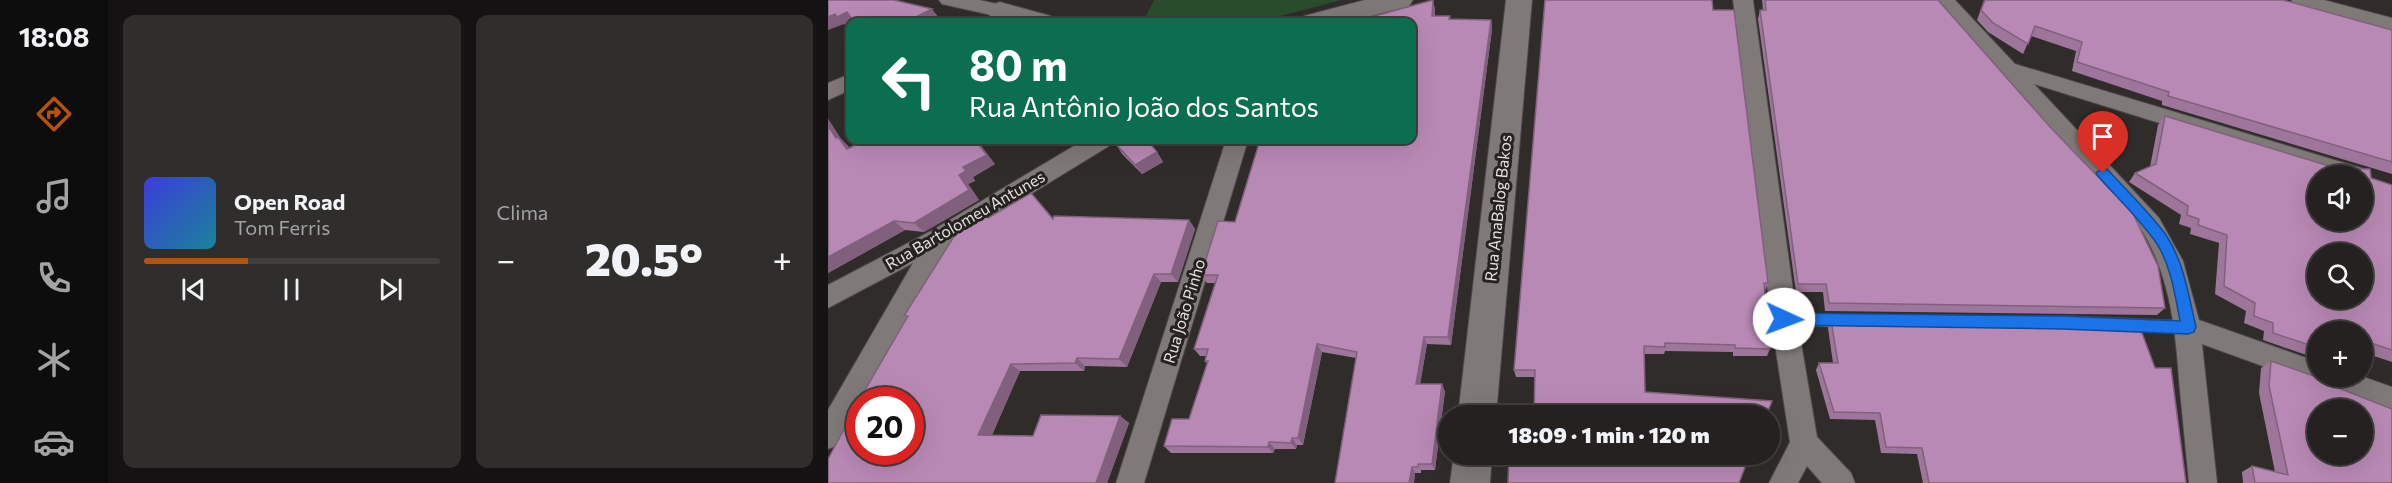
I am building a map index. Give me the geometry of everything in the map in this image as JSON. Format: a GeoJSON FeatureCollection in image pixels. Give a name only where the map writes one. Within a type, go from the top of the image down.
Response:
{"type":"FeatureCollection","features":[{"type":"Feature","properties":{"kind":"main road"},"geometry":{"type":"LineString","coordinates":[[1330,18],[1400,0]]}},
{"type":"Feature","properties":{"kind":"main road","name":"Rua AnaBalog Bakos"},"geometry":{"type":"LineString","coordinates":[[1478,405],[1519,0]]}},
{"type":"Feature","properties":{"kind":"main road"},"geometry":{"type":"LineString","coordinates":[[1000,11],[1026,18]]}},
{"type":"Feature","properties":{"kind":"main road"},"geometry":{"type":"LineString","coordinates":[[1470,483],[1472,465]]}},
{"type":"Feature","properties":{"kind":"street"},"geometry":{"type":"LineString","coordinates":[[950,0],[1000,11]]}},
{"type":"Feature","properties":{"kind":"street"},"geometry":{"type":"LineString","coordinates":[[1743,0],[1784,319],[1804,443],[1841,483]]}},
{"type":"Feature","properties":{"kind":"street"},"geometry":{"type":"LineString","coordinates":[[1944,0],[2151,225],[2161,240],[2181,288],[2188,327],[2203,483]]}},
{"type":"Feature","properties":{"kind":"street"},"geometry":{"type":"LineString","coordinates":[[2301,0],[2392,25]]}},
{"type":"Feature","properties":{"kind":"street"},"geometry":{"type":"LineString","coordinates":[[2008,69],[2325,165]]}},
{"type":"Feature","properties":{"kind":"street"},"geometry":{"type":"LineString","coordinates":[[828,92],[846,83]]}},
{"type":"Feature","properties":{"kind":"street","name":"Rua Bartolomeu Antunes"},"geometry":{"type":"LineString","coordinates":[[828,297],[941,237],[1094,144]]}},
{"type":"Feature","properties":{"kind":"street","name":"Rua João Pinho"},"geometry":{"type":"LineString","coordinates":[[1130,483],[1237,144]]}},
{"type":"Feature","properties":{"kind":"street"},"geometry":{"type":"LineString","coordinates":[[828,436],[941,237]]}},
{"type":"Feature","properties":{"kind":"street"},"geometry":{"type":"LineString","coordinates":[[2188,327],[2307,370]]}},
{"type":"Feature","properties":{"kind":"street"},"geometry":{"type":"LineString","coordinates":[[2356,387],[2392,400]]}},
{"type":"Feature","properties":{"kind":"street"},"geometry":{"type":"LineString","coordinates":[[1783,483],[1804,443]]}},
{"type":"Feature","properties":{"kind":"lane"},"geometry":{"type":"LineString","coordinates":[[1784,319],[1853,321]]}},
{"type":"Feature","properties":{"kind":"lane"},"geometry":{"type":"LineString","coordinates":[[1953,322],[2062,322],[2188,327]]}},
{"type":"Feature","properties":{"kind":"green space"},"geometry":{"type":"Polygon","coordinates":[[[1154,0],[1341,0],[1273,18],[1145,18],[1154,0]]]}},
{"type":"Feature","properties":{"kind":"building"},"geometry":{"type":"Polygon","coordinates":[[[828,0],[894,0],[932,9],[914,18],[851,18],[847,12],[837,17],[835,14],[828,17],[828,0]]]}},
{"type":"Feature","properties":{"kind":"building"},"geometry":{"type":"Polygon","coordinates":[[[1433,0],[1432,16],[1450,16],[1449,19],[1491,20],[1448,337],[1424,337],[1416,384],[1442,384],[1432,464],[1418,464],[1418,467],[1412,467],[1409,483],[1335,483],[1357,352],[1317,344],[1298,438],[1292,438],[1291,443],[1269,442],[1268,447],[1164,446],[1172,419],[1189,419],[1208,361],[1205,361],[1208,349],[1194,349],[1218,275],[1201,275],[1218,221],[1235,222],[1259,144],[1416,144],[1416,18],[1368,18],[1433,0]]]}},
{"type":"Feature","properties":{"kind":"building"},"geometry":{"type":"Polygon","coordinates":[[[1545,0],[1712,0],[1713,10],[1734,10],[1768,283],[1764,283],[1770,349],[1735,348],[1735,345],[1665,343],[1665,347],[1644,346],[1645,392],[1772,401],[1770,405],[1534,405],[1535,370],[1514,370],[1545,0]]]}},
{"type":"Feature","properties":{"kind":"building"},"geometry":{"type":"Polygon","coordinates":[[[1765,0],[1938,0],[2051,128],[2107,186],[2111,184],[2128,203],[2158,266],[2165,308],[1829,303],[1826,284],[1798,284],[1760,10],[1766,10],[1765,0]]]}},
{"type":"Feature","properties":{"kind":"building"},"geometry":{"type":"Polygon","coordinates":[[[1985,0],[2283,0],[2392,30],[2392,162],[2168,96],[2169,92],[2077,62],[2082,42],[2035,26],[2028,44],[1993,23],[1981,10],[1985,0]]]}},
{"type":"Feature","properties":{"kind":"building"},"geometry":{"type":"Polygon","coordinates":[[[2165,116],[2326,165],[2307,165],[2307,231],[2373,231],[2373,179],[2392,185],[2392,350],[2373,344],[2373,321],[2307,321],[2307,344],[2273,333],[2273,323],[2254,316],[2255,303],[2224,286],[2227,235],[2198,225],[2199,219],[2187,215],[2188,206],[2135,173],[2156,164],[2165,116]]]}},
{"type":"Feature","properties":{"kind":"building"},"geometry":{"type":"Polygon","coordinates":[[[828,126],[847,149],[858,144],[978,144],[987,155],[963,167],[966,171],[959,175],[969,190],[914,223],[894,221],[828,257],[828,126]]]}},
{"type":"Feature","properties":{"kind":"building"},"geometry":{"type":"Polygon","coordinates":[[[1116,144],[1150,144],[1157,152],[1135,165],[1116,144]]]}},
{"type":"Feature","properties":{"kind":"building"},"geometry":{"type":"Polygon","coordinates":[[[1031,193],[1053,219],[1054,216],[1189,220],[1171,274],[1154,274],[1119,359],[1077,358],[1075,363],[1011,364],[978,435],[1033,436],[1041,415],[1120,416],[1096,483],[828,483],[828,459],[846,426],[846,465],[924,465],[924,387],[867,387],[908,316],[904,316],[960,227],[958,227],[983,211],[988,218],[1031,193]]]}},
{"type":"Feature","properties":{"kind":"building"},"geometry":{"type":"Polygon","coordinates":[[[1831,320],[2139,325],[2155,368],[2171,368],[2186,483],[1929,483],[1922,448],[1886,447],[1880,413],[1834,412],[1819,363],[1838,363],[1831,320]]]}},
{"type":"Feature","properties":{"kind":"building"},"geometry":{"type":"Polygon","coordinates":[[[2271,361],[2307,374],[2307,387],[2336,387],[2367,399],[2307,399],[2307,465],[2373,465],[2373,402],[2392,409],[2392,483],[2255,483],[2252,466],[2288,475],[2269,386],[2271,361]]]}},
{"type":"Feature","properties":{"kind":"building"},"geometry":{"type":"Polygon","coordinates":[[[1509,465],[1746,465],[1739,483],[1508,483],[1509,465]]]}},
{"type":"Feature","properties":{"kind":"route"},"geometry":{"type":"LineString","coordinates":[[1784,319],[1864,322],[2062,322],[2188,327],[2181,288],[2161,240],[2151,225],[2103,173]]}}]}
